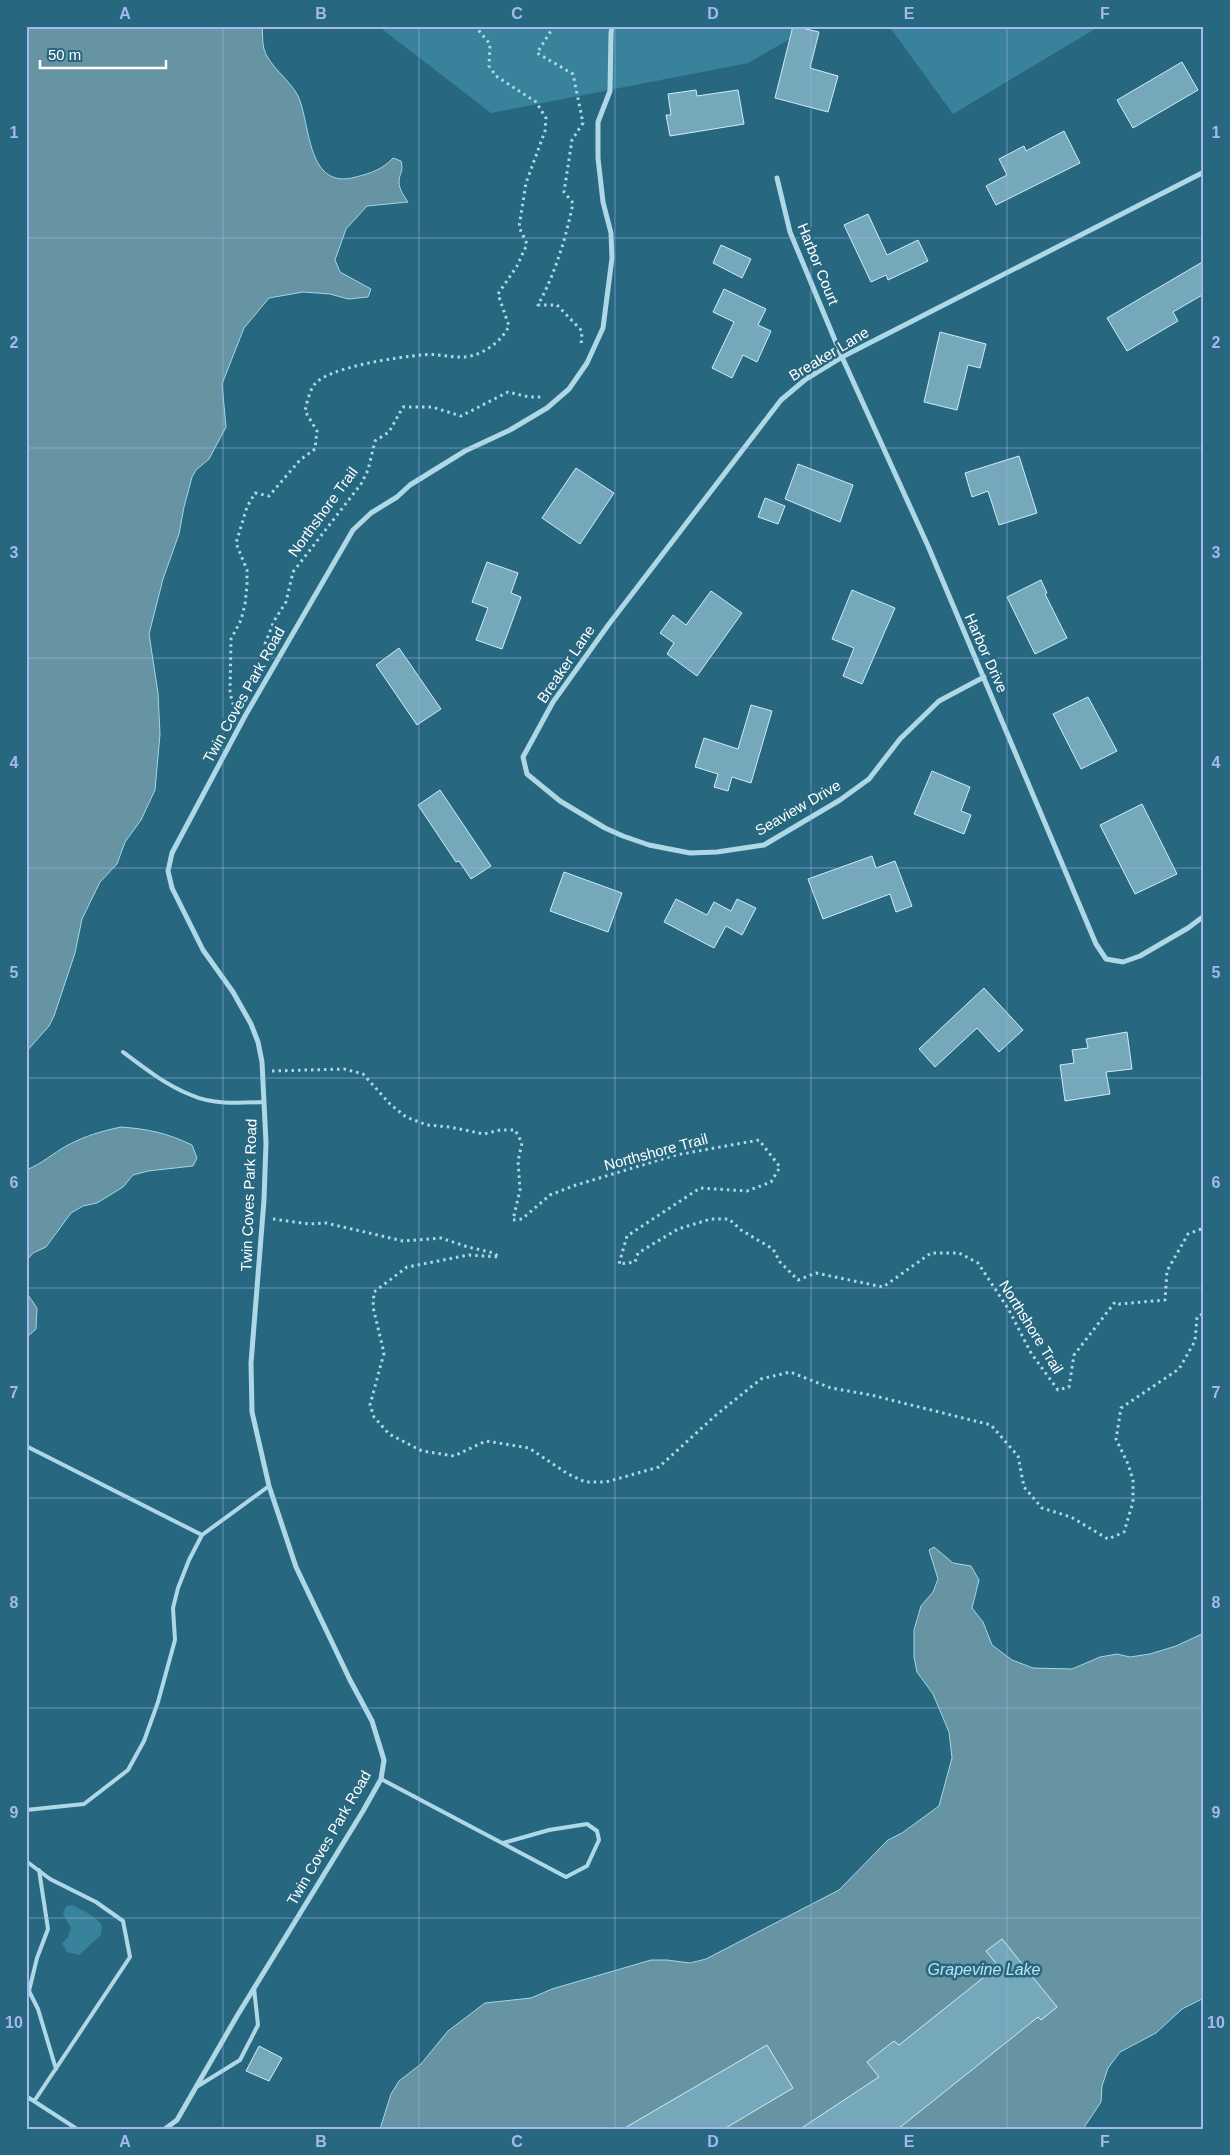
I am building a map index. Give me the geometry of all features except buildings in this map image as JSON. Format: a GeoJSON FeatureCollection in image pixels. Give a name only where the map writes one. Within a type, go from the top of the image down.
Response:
{"type":"FeatureCollection","features":[{"type":"Feature","properties":{"kind":"street","name":"Twin Coves Park Road"},"geometry":{"type":"LineString","coordinates":[[165,2129],[177,2120],[381,1778],[384,1760],[372,1721],[350,1680],[296,1567],[269,1486],[252,1412],[251,1363],[263,1218],[266,1143],[262,1072],[258,1042],[251,1024],[233,992],[202,950],[172,888],[168,871],[172,853],[240,725],[353,530],[371,513],[397,497],[410,485],[465,451],[510,430],[547,408],[569,389],[587,363],[603,328],[612,258],[611,233],[603,202],[598,149],[598,122],[610,91],[610,33],[612,26]]}},
{"type":"Feature","properties":{"kind":"street","name":"Breaker Lane"},"geometry":{"type":"LineString","coordinates":[[523,757],[553,702],[604,630],[781,400],[806,379],[842,357],[1204,172]]}},
{"type":"Feature","properties":{"kind":"street","name":"Harbor Court"},"geometry":{"type":"LineString","coordinates":[[777,178],[790,232],[842,357]]}},
{"type":"Feature","properties":{"kind":"street","name":"Harbor Drive"},"geometry":{"type":"LineString","coordinates":[[842,357],[928,546],[1096,944],[1106,960],[1123,962],[1140,956],[1188,928],[1204,916]]}},
{"type":"Feature","properties":{"kind":"street","name":"Seaview Drive"},"geometry":{"type":"LineString","coordinates":[[523,757],[527,774],[560,801],[622,836],[649,845],[690,853],[718,852],[764,845],[840,800],[869,779],[900,739],[939,701],[984,676]]}},
{"type":"Feature","properties":{"kind":"lane"},"geometry":{"type":"LineString","coordinates":[[123,1052],[152,1073],[192,1096],[231,1103],[264,1102]]}},
{"type":"Feature","properties":{"kind":"lane"},"geometry":{"type":"LineString","coordinates":[[26,1446],[202,1535]]}},
{"type":"Feature","properties":{"kind":"lane"},"geometry":{"type":"LineString","coordinates":[[26,1810],[84,1804],[128,1770],[144,1741],[158,1702],[175,1640],[173,1608],[178,1588],[189,1560],[202,1535],[269,1486]]}},
{"type":"Feature","properties":{"kind":"lane"},"geometry":{"type":"LineString","coordinates":[[381,1778],[503,1843],[566,1876],[588,1866],[599,1840],[598,1831],[587,1824],[548,1830],[503,1843]]}},
{"type":"Feature","properties":{"kind":"lane"},"geometry":{"type":"LineString","coordinates":[[26,1861],[50,1879],[96,1902],[122,1921],[130,1957],[34,2100]]}},
{"type":"Feature","properties":{"kind":"lane"},"geometry":{"type":"LineString","coordinates":[[39,1870],[48,1930],[37,1958],[29,1991],[38,2009],[56,2069]]}},
{"type":"Feature","properties":{"kind":"lane"},"geometry":{"type":"LineString","coordinates":[[196,2087],[240,2060],[258,2024],[254,1988]]}},
{"type":"Feature","properties":{"kind":"lane"},"geometry":{"type":"LineString","coordinates":[[26,2096],[77,2129]]}},
{"type":"Feature","properties":{"kind":"path"},"geometry":{"type":"LineString","coordinates":[[240,725],[230,693],[231,639],[241,620],[245,604],[247,570],[236,544],[247,507],[255,493],[269,496],[300,460],[315,449],[318,431],[305,410],[314,385],[339,370],[390,360],[424,354],[463,358],[490,349],[509,326],[498,294],[518,266],[527,244],[520,227],[526,183],[545,131],[546,118],[536,102],[496,76],[489,66],[490,44],[475,26]]}},
{"type":"Feature","properties":{"kind":"path"},"geometry":{"type":"LineString","coordinates":[[554,26],[537,53],[573,74],[583,123],[572,140],[565,184],[564,192],[573,203],[568,225],[550,283],[538,305],[557,305],[582,331],[581,354]]}},
{"type":"Feature","properties":{"kind":"path","name":"Northshore Trail"},"geometry":{"type":"LineString","coordinates":[[268,676],[265,644],[274,621],[286,602],[293,572],[361,484],[368,470],[375,441],[389,432],[403,407],[432,407],[461,416],[508,392],[529,397],[544,397]]}},
{"type":"Feature","properties":{"kind":"path","name":"Northshore Trail"},"geometry":{"type":"LineString","coordinates":[[262,1072],[344,1069],[363,1074],[390,1104],[406,1117],[428,1125],[450,1127],[484,1134],[500,1130],[515,1130],[522,1143],[518,1161],[520,1190],[513,1220],[522,1219],[550,1195],[573,1186],[676,1155],[759,1140],[780,1167],[771,1182],[747,1191],[700,1188],[627,1236],[619,1264],[635,1262],[638,1253],[678,1229],[711,1219],[728,1220],[773,1249],[780,1262],[798,1280],[816,1273],[883,1287],[931,1253],[959,1253],[978,1264],[1008,1310],[1031,1353],[1058,1390],[1069,1388],[1074,1355],[1115,1302],[1119,1304],[1165,1300],[1167,1271],[1188,1234],[1204,1228]]}},
{"type":"Feature","properties":{"kind":"path"},"geometry":{"type":"LineString","coordinates":[[263,1218],[308,1224],[326,1223],[403,1241],[441,1238],[494,1253],[499,1257],[469,1255],[407,1267],[374,1292],[373,1307],[384,1353],[370,1405],[374,1416],[389,1434],[422,1452],[454,1456],[486,1441],[529,1448],[568,1474],[585,1482],[606,1482],[659,1467],[716,1415],[761,1378],[790,1372],[831,1388],[871,1395],[991,1425],[1018,1456],[1024,1487],[1042,1508],[1071,1517],[1108,1539],[1124,1532],[1133,1502],[1133,1480],[1128,1464],[1116,1439],[1121,1408],[1179,1370],[1195,1341],[1197,1317],[1204,1314]]}},
{"type":"Feature","properties":{"kind":"shaded area"},"geometry":{"type":"Polygon","coordinates":[[[378,26],[812,26],[748,63],[491,113],[378,26]]]}},
{"type":"Feature","properties":{"kind":"shaded area"},"geometry":{"type":"Polygon","coordinates":[[[889,26],[1100,26],[953,114],[889,26]]]}},
{"type":"Feature","properties":{"kind":"shaded area"},"geometry":{"type":"Polygon","coordinates":[[[73,1905],[98,1920],[102,1927],[101,1935],[79,1955],[67,1952],[62,1943],[68,1937],[71,1928],[63,1914],[66,1906],[73,1905]]]}},
{"type":"Feature","properties":{"kind":"water"},"geometry":{"type":"Polygon","coordinates":[[[26,26],[262,26],[263,46],[266,55],[298,96],[313,152],[319,165],[328,174],[340,179],[356,177],[371,172],[385,165],[393,158],[401,161],[402,168],[399,185],[408,202],[367,206],[346,229],[335,260],[340,272],[371,289],[368,297],[348,299],[330,294],[303,292],[269,298],[244,328],[222,384],[226,427],[209,459],[196,470],[192,477],[179,534],[163,579],[149,634],[158,693],[160,734],[155,790],[141,820],[125,842],[117,864],[100,882],[82,919],[75,953],[54,1016],[49,1026],[26,1052],[26,26]]]}},
{"type":"Feature","properties":{"kind":"water"},"geometry":{"type":"Polygon","coordinates":[[[121,1127],[157,1132],[174,1137],[192,1145],[197,1158],[193,1166],[148,1171],[133,1175],[123,1187],[97,1203],[83,1206],[71,1213],[46,1247],[33,1253],[26,1261],[26,1170],[74,1142],[94,1134],[121,1127]]]}},
{"type":"Feature","properties":{"kind":"water"},"geometry":{"type":"Polygon","coordinates":[[[26,1292],[37,1308],[36,1329],[26,1338],[26,1292]]]}},
{"type":"Feature","properties":{"kind":"water","name":"Grapevine Lake"},"geometry":{"type":"Polygon","coordinates":[[[934,1547],[953,1563],[971,1566],[979,1580],[972,1608],[983,1622],[992,1645],[1012,1660],[1033,1668],[1072,1669],[1100,1657],[1117,1654],[1130,1657],[1150,1654],[1176,1646],[1204,1633],[1204,1998],[1182,2009],[1156,2033],[1120,2052],[1108,2068],[1102,2086],[1101,2102],[1083,2129],[380,2129],[391,2094],[399,2081],[421,2064],[448,2031],[485,2003],[531,1998],[552,1989],[651,1960],[690,1963],[706,1959],[839,1890],[888,1840],[902,1833],[939,1806],[952,1758],[949,1732],[933,1694],[917,1672],[914,1657],[914,1630],[921,1606],[933,1592],[938,1579],[929,1550],[934,1547]]]}}]}
